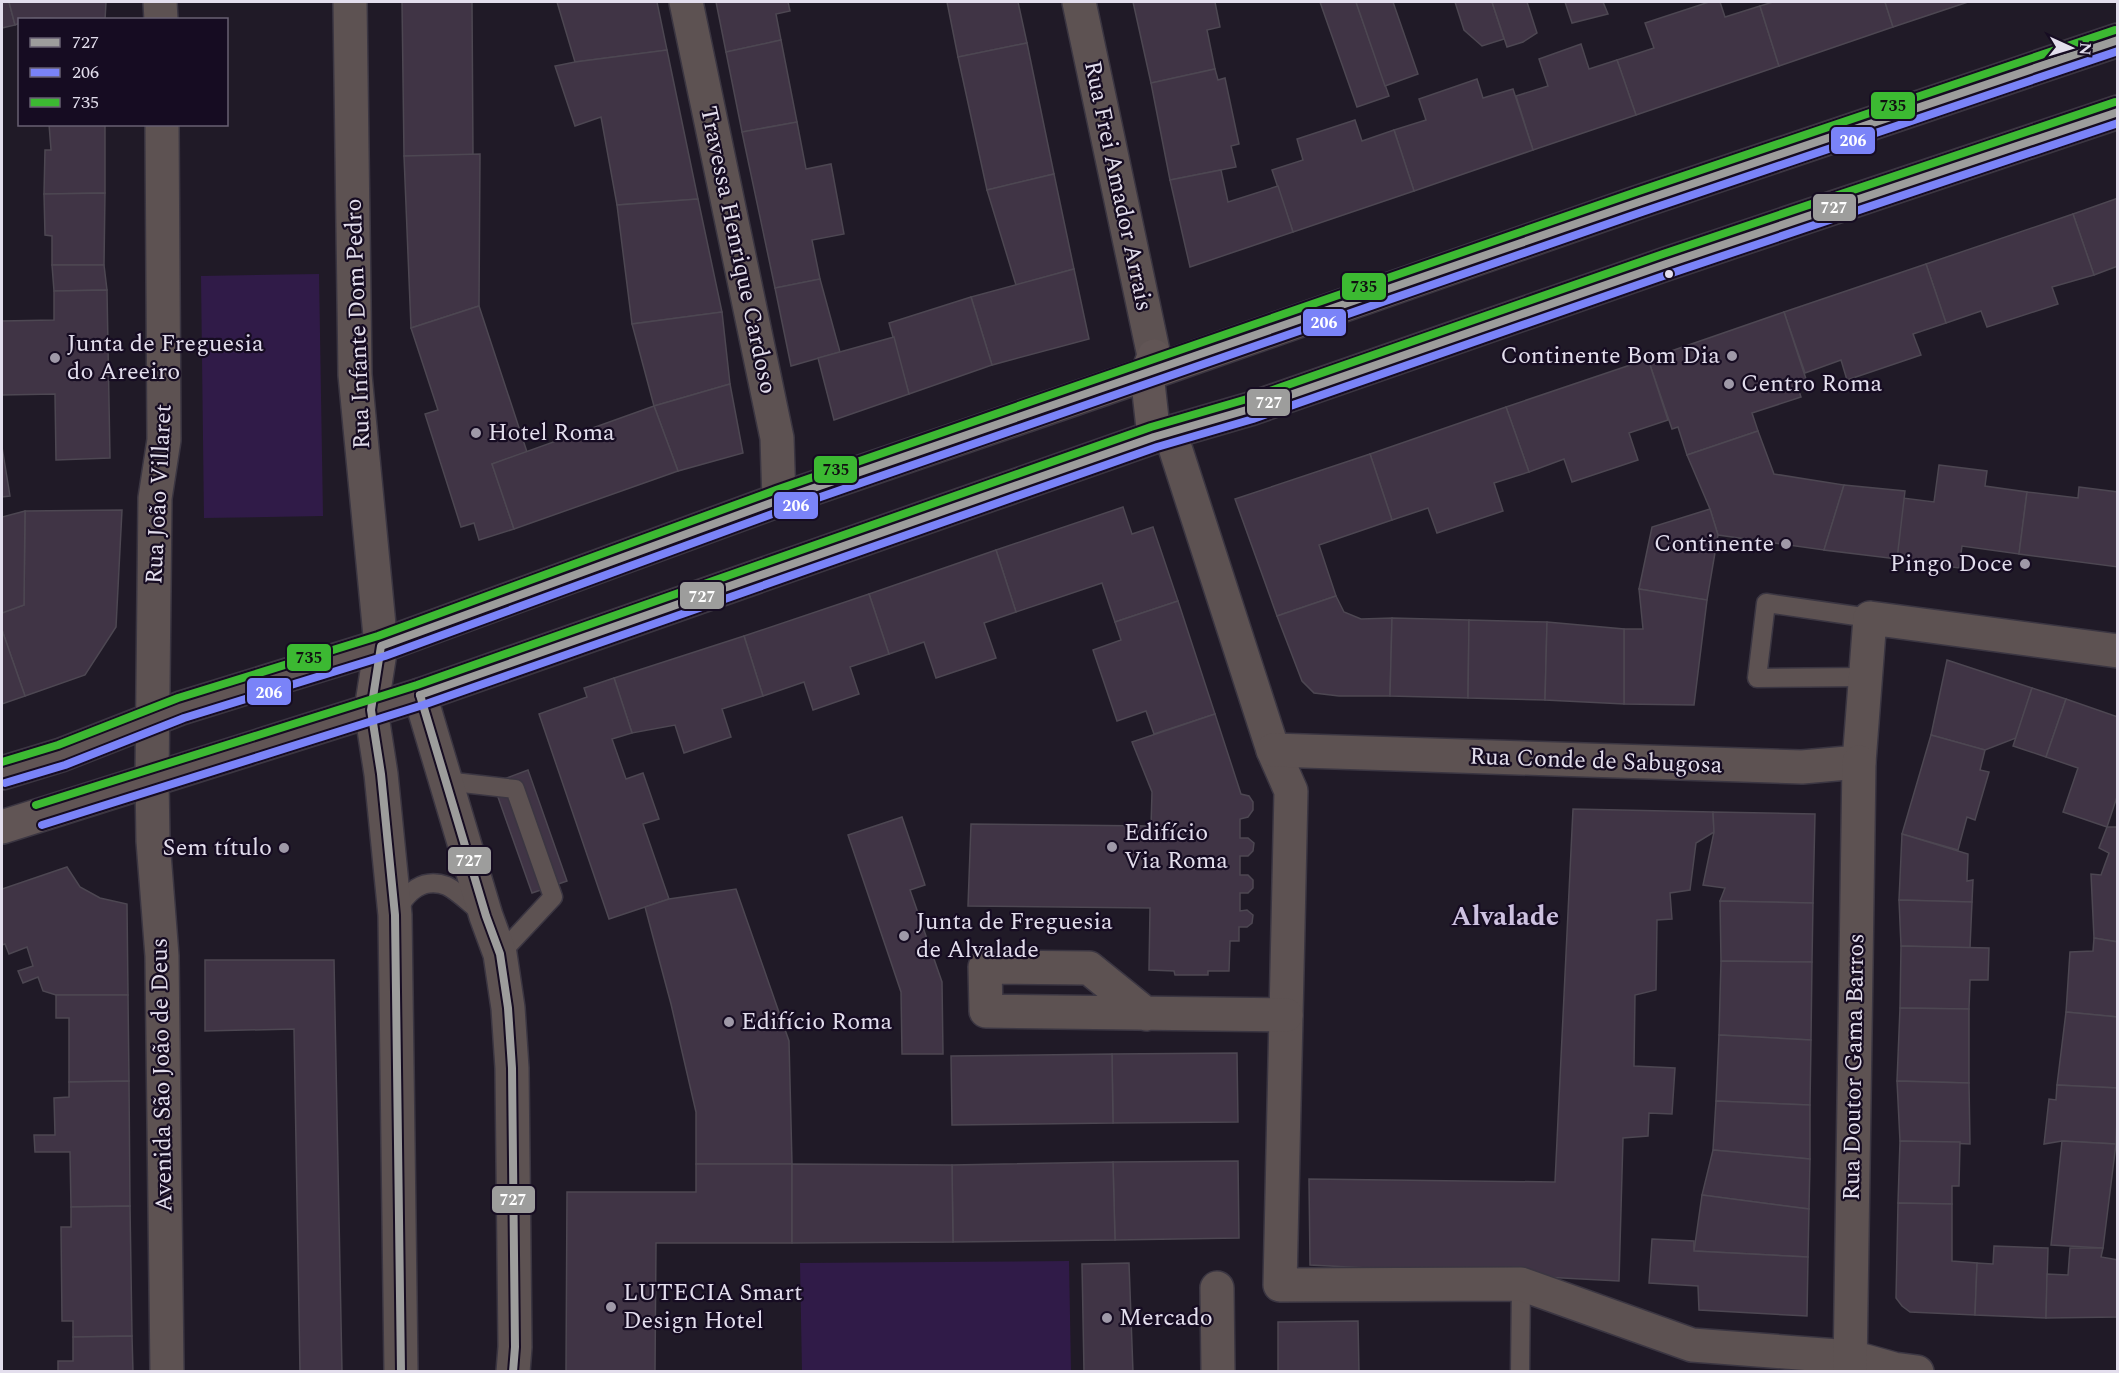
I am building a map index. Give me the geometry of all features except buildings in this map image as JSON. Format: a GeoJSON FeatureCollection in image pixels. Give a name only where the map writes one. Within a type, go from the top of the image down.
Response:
{"type":"FeatureCollection","features":[{"type":"Feature","properties":{"kind":"main road"},"geometry":{"type":"LineString","coordinates":[[2,773],[61,755],[181,708],[381,646],[779,500],[1152,367],[2118,40]]}},
{"type":"Feature","properties":{"kind":"main road"},"geometry":{"type":"LineString","coordinates":[[2,827],[420,695],[1162,435],[1250,410],[1666,264],[2118,112]]}},
{"type":"Feature","properties":{"kind":"main road"},"geometry":{"type":"LineString","coordinates":[[1152,367],[1162,435]]}},
{"type":"Feature","properties":{"kind":"main road"},"geometry":{"type":"LineString","coordinates":[[381,646],[420,695]]}},
{"type":"Feature","properties":{"kind":"main road"},"geometry":{"type":"LineString","coordinates":[[371,710],[381,646]]}},
{"type":"Feature","properties":{"kind":"street"},"geometry":{"type":"LineString","coordinates":[[160,2],[161,18]]}},
{"type":"Feature","properties":{"kind":"street","name":"Rua Infante Dom Pedro"},"geometry":{"type":"LineString","coordinates":[[350,2],[355,375],[381,646]]}},
{"type":"Feature","properties":{"kind":"street","name":"Travessa Henrique Cardoso"},"geometry":{"type":"LineString","coordinates":[[686,2],[777,438],[779,500]]}},
{"type":"Feature","properties":{"kind":"street","name":"Rua Frei Amador Arrais"},"geometry":{"type":"LineString","coordinates":[[1079,2],[1152,367]]}},
{"type":"Feature","properties":{"kind":"street","name":"Rua João Villaret"},"geometry":{"type":"LineString","coordinates":[[152,779],[155,498],[164,440],[162,126]]}},
{"type":"Feature","properties":{"kind":"street"},"geometry":{"type":"LineString","coordinates":[[1162,435],[1273,750],[1291,791],[1280,1285],[1521,1284],[1692,1345],[1917,1371]]}},
{"type":"Feature","properties":{"kind":"street"},"geometry":{"type":"LineString","coordinates":[[1859,762],[1870,618],[2118,651]]}},
{"type":"Feature","properties":{"kind":"street"},"geometry":{"type":"LineString","coordinates":[[420,695],[486,916],[500,954],[508,1008],[512,1068],[515,1347],[513,1371]]}},
{"type":"Feature","properties":{"kind":"street"},"geometry":{"type":"LineString","coordinates":[[371,710],[381,774],[395,915],[401,1371]]}},
{"type":"Feature","properties":{"kind":"street","name":"Rua Conde de Sabugosa"},"geometry":{"type":"LineString","coordinates":[[1273,750],[1802,767],[1859,762]]}},
{"type":"Feature","properties":{"kind":"street","name":"Rua Doutor Gama Barros"},"geometry":{"type":"LineString","coordinates":[[1850,1364],[1859,762]]}},
{"type":"Feature","properties":{"kind":"street","name":"Avenida São João de Deus"},"geometry":{"type":"LineString","coordinates":[[152,779],[153,841],[162,956],[167,1371]]}},
{"type":"Feature","properties":{"kind":"street"},"geometry":{"type":"LineString","coordinates":[[1146,1014],[1286,1015]]}},
{"type":"Feature","properties":{"kind":"street"},"geometry":{"type":"LineString","coordinates":[[1217,1288],[1218,1371]]}},
{"type":"Feature","properties":{"kind":"lane"},"geometry":{"type":"LineString","coordinates":[[1866,676],[1757,678],[1766,603],[1870,618]]}},
{"type":"Feature","properties":{"kind":"lane"},"geometry":{"type":"LineString","coordinates":[[445,781],[515,789],[553,897],[500,954]]}},
{"type":"Feature","properties":{"kind":"lane"},"geometry":{"type":"LineString","coordinates":[[395,915],[404,897],[418,886],[432,884],[447,886],[486,916]]}},
{"type":"Feature","properties":{"kind":"lane"},"geometry":{"type":"LineString","coordinates":[[1520,1371],[1521,1284]]}},
{"type":"Feature","properties":{"kind":"shaded area"},"geometry":{"type":"Polygon","coordinates":[[[319,274],[323,516],[204,518],[201,276],[319,274]]]}},
{"type":"Feature","properties":{"kind":"shaded area"},"geometry":{"type":"Polygon","coordinates":[[[1069,1261],[1071,1371],[802,1371],[800,1263],[1069,1261]]]}},
{"type":"Feature","properties":{"kind":"transit line","name":"735"},"geometry":{"type":"LineString","coordinates":[[2,762],[58,745],[178,698],[378,636],[776,490],[1636,192],[2115,30]]}},
{"type":"Feature","properties":{"kind":"transit line","name":"727"},"geometry":{"type":"LineString","coordinates":[[401,1372],[395,915],[381,774],[371,710],[381,646],[779,500],[1639,202],[2118,40]]}},
{"type":"Feature","properties":{"kind":"transit line","name":"206"},"geometry":{"type":"LineString","coordinates":[[5,783],[65,765],[184,718],[385,656],[783,510],[1642,212],[2118,51]]}},
{"type":"Feature","properties":{"kind":"transit line","name":"735"},"geometry":{"type":"LineString","coordinates":[[36,805],[417,685],[1151,427],[1247,399],[1663,254],[2115,102]]}},
{"type":"Feature","properties":{"kind":"transit line","name":"727"},"geometry":{"type":"LineString","coordinates":[[420,695],[1154,437],[1250,409],[1666,264],[2118,112]]}},
{"type":"Feature","properties":{"kind":"transit line","name":"206"},"geometry":{"type":"LineString","coordinates":[[42,825],[423,705],[1157,447],[1253,419],[1669,274],[2118,123]]}},
{"type":"Feature","properties":{"kind":"transit line","name":"727"},"geometry":{"type":"LineString","coordinates":[[420,695],[486,916],[500,954],[508,1008],[512,1068],[515,1347],[513,1372]]}},
{"type":"Feature","properties":{"kind":"place","name":"Continente Bom Dia"},"geometry":{"type":"Point","coordinates":[1732,356]}},
{"type":"Feature","properties":{"kind":"place","name":"Junta de Freguesia do Areeiro"},"geometry":{"type":"Point","coordinates":[55,358]}},
{"type":"Feature","properties":{"kind":"place","name":"Centro Roma"},"geometry":{"type":"Point","coordinates":[1729,384]}},
{"type":"Feature","properties":{"kind":"place","name":"Hotel Roma"},"geometry":{"type":"Point","coordinates":[476,433]}},
{"type":"Feature","properties":{"kind":"place","name":"Continente"},"geometry":{"type":"Point","coordinates":[1786,544]}},
{"type":"Feature","properties":{"kind":"place","name":"Pingo Doce"},"geometry":{"type":"Point","coordinates":[2025,564]}},
{"type":"Feature","properties":{"kind":"place","name":"Edifício Via Roma"},"geometry":{"type":"Point","coordinates":[1112,847]}},
{"type":"Feature","properties":{"kind":"place","name":"Sem título"},"geometry":{"type":"Point","coordinates":[284,848]}},
{"type":"Feature","properties":{"kind":"place","name":"Junta de Freguesia de Alvalade"},"geometry":{"type":"Point","coordinates":[904,936]}},
{"type":"Feature","properties":{"kind":"place","name":"Edifício Roma"},"geometry":{"type":"Point","coordinates":[729,1022]}},
{"type":"Feature","properties":{"kind":"place","name":"LUTECIA Smart Design Hotel"},"geometry":{"type":"Point","coordinates":[611,1307]}},
{"type":"Feature","properties":{"kind":"place","name":"Mercado"},"geometry":{"type":"Point","coordinates":[1107,1318]}},
{"type":"Feature","properties":{"kind":"district","name":"Alvalade"},"geometry":{"type":"Point","coordinates":[1505,917]}}]}
